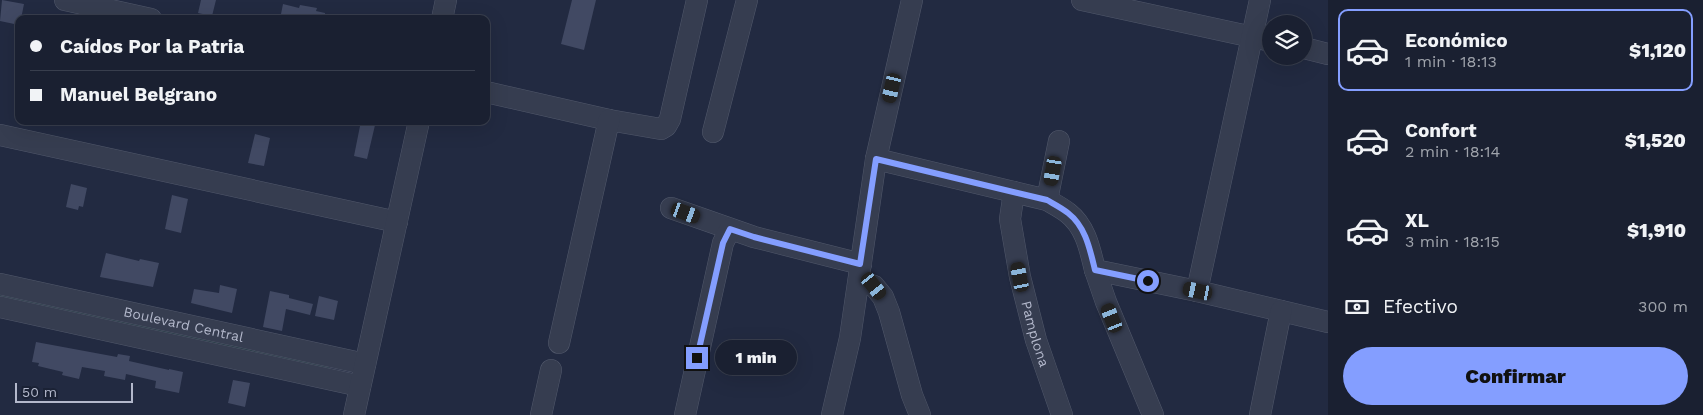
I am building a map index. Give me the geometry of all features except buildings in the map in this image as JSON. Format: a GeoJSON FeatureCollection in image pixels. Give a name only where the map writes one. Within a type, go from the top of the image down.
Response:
{"type":"FeatureCollection","features":[{"type":"Feature","properties":{"kind":"street"},"geometry":{"type":"LineString","coordinates":[[65,0],[133,15]]}},
{"type":"Feature","properties":{"kind":"street"},"geometry":{"type":"LineString","coordinates":[[443,15],[446,0]]}},
{"type":"Feature","properties":{"kind":"street"},"geometry":{"type":"LineString","coordinates":[[490,93],[609,120],[661,129],[666,126],[670,119],[697,0]]}},
{"type":"Feature","properties":{"kind":"street"},"geometry":{"type":"LineString","coordinates":[[713,132],[747,0]]}},
{"type":"Feature","properties":{"kind":"street"},"geometry":{"type":"LineString","coordinates":[[832,415],[850,338],[876,159],[912,0]]}},
{"type":"Feature","properties":{"kind":"street"},"geometry":{"type":"LineString","coordinates":[[1083,0],[1262,39]]}},
{"type":"Feature","properties":{"kind":"street"},"geometry":{"type":"LineString","coordinates":[[1198,291],[1262,39],[1260,0]]}},
{"type":"Feature","properties":{"kind":"street"},"geometry":{"type":"LineString","coordinates":[[1312,50],[1328,54]]}},
{"type":"Feature","properties":{"kind":"street"},"geometry":{"type":"LineString","coordinates":[[559,343],[609,120]]}},
{"type":"Feature","properties":{"kind":"street"},"geometry":{"type":"LineString","coordinates":[[354,415],[418,125]]}},
{"type":"Feature","properties":{"kind":"street"},"geometry":{"type":"LineString","coordinates":[[0,134],[397,222]]}},
{"type":"Feature","properties":{"kind":"street"},"geometry":{"type":"LineString","coordinates":[[1047,200],[1059,141]]}},
{"type":"Feature","properties":{"kind":"street"},"geometry":{"type":"LineString","coordinates":[[876,159],[1047,200],[1068,213],[1080,225],[1087,240],[1106,302],[1153,415]]}},
{"type":"Feature","properties":{"kind":"street","name":"Pamplona"},"geometry":{"type":"LineString","coordinates":[[1014,192],[1010,219],[1020,277],[1036,340],[1062,415]]}},
{"type":"Feature","properties":{"kind":"street"},"geometry":{"type":"LineString","coordinates":[[671,208],[860,272],[883,297],[912,395],[920,415]]}},
{"type":"Feature","properties":{"kind":"street"},"geometry":{"type":"LineString","coordinates":[[685,415],[723,243],[730,229]]}},
{"type":"Feature","properties":{"kind":"street"},"geometry":{"type":"LineString","coordinates":[[1095,270],[1198,291],[1328,322]]}},
{"type":"Feature","properties":{"kind":"street","name":"Boulevard Central"},"geometry":{"type":"LineString","coordinates":[[0,284],[365,364]]}},
{"type":"Feature","properties":{"kind":"street","name":"Boulevard Central"},"geometry":{"type":"LineString","coordinates":[[0,307],[360,386]]}},
{"type":"Feature","properties":{"kind":"street"},"geometry":{"type":"LineString","coordinates":[[1260,415],[1281,311]]}},
{"type":"Feature","properties":{"kind":"street"},"geometry":{"type":"LineString","coordinates":[[541,415],[551,370]]}},
{"type":"Feature","properties":{"kind":"shaded area"},"geometry":{"type":"Polygon","coordinates":[[[0,292],[329,366],[329,369],[0,298],[0,292]]]}},
{"type":"Feature","properties":{"kind":"route"},"geometry":{"type":"LineString","coordinates":[[697,358],[723,243],[730,229],[860,264],[876,159],[1047,200],[1068,213],[1080,225],[1087,240],[1095,270],[1148,281]]}}]}
